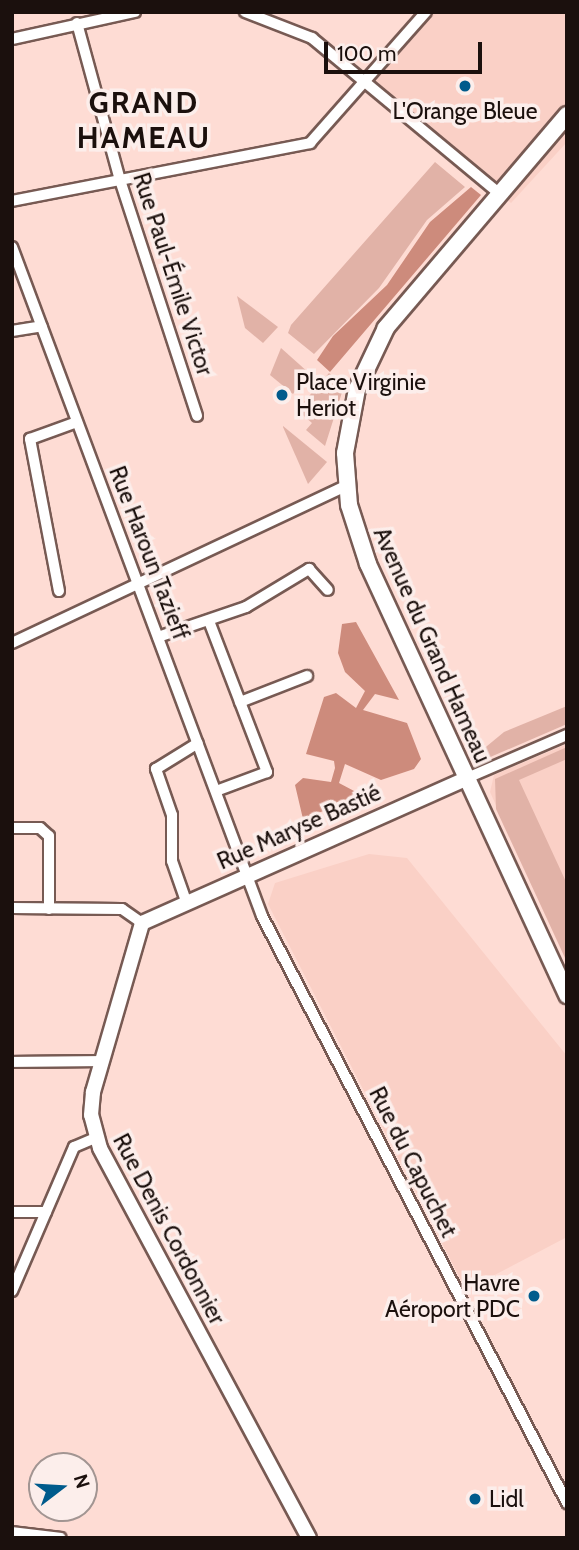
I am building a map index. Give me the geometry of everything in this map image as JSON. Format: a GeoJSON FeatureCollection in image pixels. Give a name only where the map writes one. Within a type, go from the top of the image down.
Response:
{"type":"FeatureCollection","features":[{"type":"Feature","properties":{"kind":"main road","name":"Avenue du Grand Hameau"},"geometry":{"type":"LineString","coordinates":[[567,116],[408,299],[373,350],[351,410],[346,486],[368,564],[567,995]]}},
{"type":"Feature","properties":{"kind":"street"},"geometry":{"type":"LineString","coordinates":[[12,39],[135,12]]}},
{"type":"Feature","properties":{"kind":"street"},"geometry":{"type":"LineString","coordinates":[[245,12],[312,38],[501,195]]}},
{"type":"Feature","properties":{"kind":"street"},"geometry":{"type":"LineString","coordinates":[[12,201],[310,143],[426,12]]}},
{"type":"Feature","properties":{"kind":"street","name":"Rue Paul-Émile Victor"},"geometry":{"type":"LineString","coordinates":[[77,23],[120,180],[197,416]]}},
{"type":"Feature","properties":{"kind":"street","name":"Rue Haroun Tazieff"},"geometry":{"type":"LineString","coordinates":[[12,247],[247,874]]}},
{"type":"Feature","properties":{"kind":"street"},"geometry":{"type":"LineString","coordinates":[[12,331],[42,326]]}},
{"type":"Feature","properties":{"kind":"street"},"geometry":{"type":"LineString","coordinates":[[59,591],[30,439],[77,422]]}},
{"type":"Feature","properties":{"kind":"street"},"geometry":{"type":"LineString","coordinates":[[12,643],[346,486]]}},
{"type":"Feature","properties":{"kind":"street"},"geometry":{"type":"LineString","coordinates":[[158,637],[209,621],[309,569],[328,590]]}},
{"type":"Feature","properties":{"kind":"street"},"geometry":{"type":"LineString","coordinates":[[209,621],[267,772],[216,791]]}},
{"type":"Feature","properties":{"kind":"street"},"geometry":{"type":"LineString","coordinates":[[240,702],[307,676]]}},
{"type":"Feature","properties":{"kind":"street","name":"Rue Maryse Bastié"},"geometry":{"type":"LineString","coordinates":[[142,923],[247,874],[567,735]]}},
{"type":"Feature","properties":{"kind":"street"},"geometry":{"type":"LineString","coordinates":[[186,901],[172,861],[172,815],[156,769],[198,743]]}},
{"type":"Feature","properties":{"kind":"street"},"geometry":{"type":"LineString","coordinates":[[12,828],[40,828],[49,836],[49,909]]}},
{"type":"Feature","properties":{"kind":"street","name":"Rue du Capuchet"},"geometry":{"type":"LineString","coordinates":[[247,874],[262,916],[567,1503]]}},
{"type":"Feature","properties":{"kind":"street"},"geometry":{"type":"LineString","coordinates":[[12,908],[122,909],[142,923]]}},
{"type":"Feature","properties":{"kind":"street","name":"Rue Denis Cordonnier"},"geometry":{"type":"LineString","coordinates":[[142,923],[101,1061],[91,1115],[95,1138],[309,1538]]}},
{"type":"Feature","properties":{"kind":"street"},"geometry":{"type":"LineString","coordinates":[[12,1062],[101,1061]]}},
{"type":"Feature","properties":{"kind":"street"},"geometry":{"type":"LineString","coordinates":[[12,1291],[75,1147],[95,1138]]}},
{"type":"Feature","properties":{"kind":"street"},"geometry":{"type":"LineString","coordinates":[[12,1212],[46,1212]]}},
{"type":"Feature","properties":{"kind":"street"},"geometry":{"type":"LineString","coordinates":[[12,1532],[61,1538]]}},
{"type":"Feature","properties":{"kind":"shaded area"},"geometry":{"type":"Polygon","coordinates":[[[415,12],[567,12],[567,142],[511,203],[366,81],[415,12]]]}},
{"type":"Feature","properties":{"kind":"shaded area"},"geometry":{"type":"Polygon","coordinates":[[[435,162],[465,187],[427,220],[379,288],[314,354],[288,333],[291,325],[435,162]]]}},
{"type":"Feature","properties":{"kind":"shaded area"},"geometry":{"type":"Polygon","coordinates":[[[471,187],[481,195],[330,372],[317,360],[333,336],[387,285],[430,222],[471,187]]]}},
{"type":"Feature","properties":{"kind":"shaded area"},"geometry":{"type":"Polygon","coordinates":[[[237,296],[278,327],[263,343],[245,328],[237,296]]]}},
{"type":"Feature","properties":{"kind":"shaded area"},"geometry":{"type":"Polygon","coordinates":[[[281,348],[309,373],[293,394],[270,375],[281,348]]]}},
{"type":"Feature","properties":{"kind":"shaded area"},"geometry":{"type":"Polygon","coordinates":[[[329,373],[344,386],[325,446],[306,430],[312,423],[297,410],[329,373]]]}},
{"type":"Feature","properties":{"kind":"shaded area"},"geometry":{"type":"Polygon","coordinates":[[[283,427],[327,462],[308,484],[283,427]]]}},
{"type":"Feature","properties":{"kind":"shaded area"},"geometry":{"type":"Polygon","coordinates":[[[356,622],[399,700],[375,694],[363,710],[407,723],[421,759],[414,769],[381,780],[345,764],[339,783],[356,792],[354,799],[303,819],[295,785],[303,778],[331,782],[335,768],[334,761],[306,754],[324,697],[336,693],[356,708],[365,691],[345,672],[338,653],[342,624],[356,622]]]}},
{"type":"Feature","properties":{"kind":"shaded area"},"geometry":{"type":"Polygon","coordinates":[[[567,706],[567,724],[488,758],[481,751],[504,732],[567,706]]]}},
{"type":"Feature","properties":{"kind":"shaded area"},"geometry":{"type":"Polygon","coordinates":[[[567,744],[567,963],[490,792],[494,775],[567,744]]]}},
{"type":"Feature","properties":{"kind":"shaded area"},"geometry":{"type":"Polygon","coordinates":[[[567,747],[567,759],[519,780],[567,884],[567,962],[496,809],[495,779],[567,747]]]}},
{"type":"Feature","properties":{"kind":"shaded area"},"geometry":{"type":"Polygon","coordinates":[[[369,854],[407,858],[567,1056],[567,1237],[466,1290],[268,904],[275,883],[369,854]]]}},
{"type":"Feature","properties":{"kind":"place","name":"L'Orange Bleue"},"geometry":{"type":"Point","coordinates":[465,86]}},
{"type":"Feature","properties":{"kind":"place","name":"Place Virginie Heriot"},"geometry":{"type":"Point","coordinates":[282,395]}},
{"type":"Feature","properties":{"kind":"place","name":"Havre Aéroport PDC"},"geometry":{"type":"Point","coordinates":[534,1296]}},
{"type":"Feature","properties":{"kind":"place","name":"Lidl"},"geometry":{"type":"Point","coordinates":[475,1499]}},
{"type":"Feature","properties":{"kind":"district","name":"GRAND HAMEAU"},"geometry":{"type":"Point","coordinates":[144,120]}}]}
